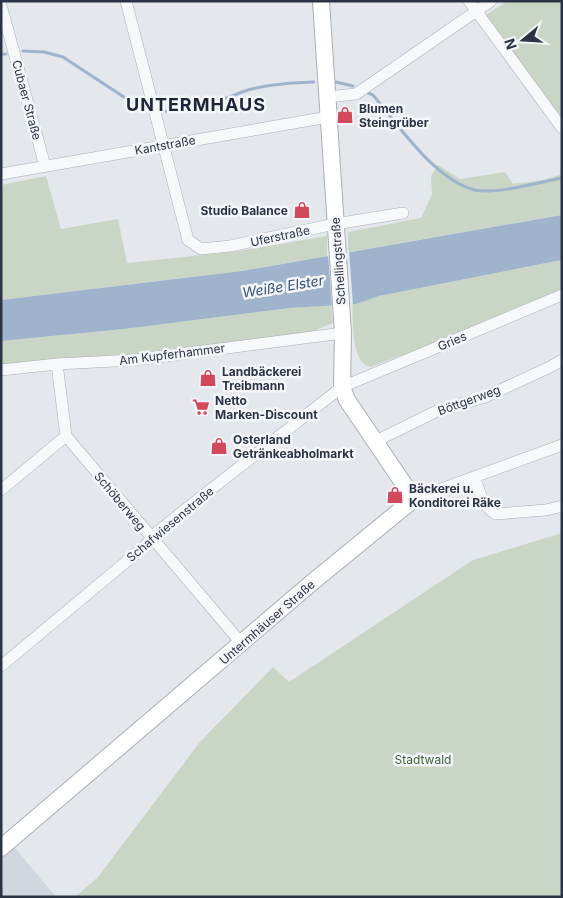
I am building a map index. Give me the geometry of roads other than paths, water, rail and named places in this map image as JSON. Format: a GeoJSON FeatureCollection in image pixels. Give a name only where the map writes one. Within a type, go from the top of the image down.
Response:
{"type":"FeatureCollection","features":[{"type":"Feature","properties":{"kind":"main road","name":"Schellingstraße"},"geometry":{"type":"LineString","coordinates":[[321,1],[342,328],[342,387],[347,400],[414,499]]}},
{"type":"Feature","properties":{"kind":"main road","name":"Untermhäuser Straße"},"geometry":{"type":"LineString","coordinates":[[1,848],[414,499]]}},
{"type":"Feature","properties":{"kind":"street"},"geometry":{"type":"LineString","coordinates":[[126,1],[165,146]]}},
{"type":"Feature","properties":{"kind":"street"},"geometry":{"type":"LineString","coordinates":[[468,1],[562,128]]}},
{"type":"Feature","properties":{"kind":"street"},"geometry":{"type":"LineString","coordinates":[[327,97],[356,94],[491,1]]}},
{"type":"Feature","properties":{"kind":"street","name":"Cubaer Straße"},"geometry":{"type":"LineString","coordinates":[[1,5],[45,166]]}},
{"type":"Feature","properties":{"kind":"street","name":"Kantstraße"},"geometry":{"type":"LineString","coordinates":[[1,174],[328,117]]}},
{"type":"Feature","properties":{"kind":"street","name":"Uferstraße"},"geometry":{"type":"LineString","coordinates":[[165,146],[188,240],[200,249],[336,229],[403,213]]}},
{"type":"Feature","properties":{"kind":"street","name":"Gries"},"geometry":{"type":"LineString","coordinates":[[342,387],[562,295]]}},
{"type":"Feature","properties":{"kind":"street","name":"Am Kupferhammer"},"geometry":{"type":"LineString","coordinates":[[1,370],[57,364],[134,360],[342,328]]}},
{"type":"Feature","properties":{"kind":"street","name":"Böttgerweg"},"geometry":{"type":"LineString","coordinates":[[376,441],[437,411],[485,397],[562,360]]}},
{"type":"Feature","properties":{"kind":"street"},"geometry":{"type":"LineString","coordinates":[[1,490],[66,436],[57,364]]}},
{"type":"Feature","properties":{"kind":"street","name":"Schafwiesenstraße"},"geometry":{"type":"LineString","coordinates":[[1,666],[152,539],[156,533],[342,387]]}},
{"type":"Feature","properties":{"kind":"street","name":"Schöberweg"},"geometry":{"type":"LineString","coordinates":[[66,436],[242,644]]}},
{"type":"Feature","properties":{"kind":"street","name":"Untermhäuser Straße"},"geometry":{"type":"LineString","coordinates":[[414,499],[562,445]]}},
{"type":"Feature","properties":{"kind":"street"},"geometry":{"type":"LineString","coordinates":[[474,477],[485,505],[496,514],[546,510],[562,506]]}},
{"type":"Feature","properties":{"kind":"water","name":"Weiße Elster"},"geometry":{"type":"Polygon","coordinates":[[[562,215],[562,260],[379,296],[356,304],[290,308],[124,329],[1,341],[1,300],[242,271],[562,215]]]}},
{"type":"Feature","properties":{"kind":"waterway"},"geometry":{"type":"LineString","coordinates":[[23,51],[44,52],[63,57],[133,103],[146,107]]}},
{"type":"Feature","properties":{"kind":"waterway"},"geometry":{"type":"LineString","coordinates":[[1,54],[6,54]]}},
{"type":"Feature","properties":{"kind":"waterway"},"geometry":{"type":"LineString","coordinates":[[162,111],[196,108],[264,86],[314,82]]}},
{"type":"Feature","properties":{"kind":"waterway"},"geometry":{"type":"LineString","coordinates":[[336,82],[353,86]]}},
{"type":"Feature","properties":{"kind":"waterway"},"geometry":{"type":"LineString","coordinates":[[366,92],[373,95],[406,136],[432,164],[460,184],[475,190],[494,191],[562,178]]}},
{"type":"Feature","properties":{"kind":"place","name":"Blumen Steingrüber"},"geometry":{"type":"Point","coordinates":[345,115]}},
{"type":"Feature","properties":{"kind":"place","name":"Studio Balance"},"geometry":{"type":"Point","coordinates":[302,210]}},
{"type":"Feature","properties":{"kind":"place","name":"Landbäckerei Treibmann"},"geometry":{"type":"Point","coordinates":[208,378]}},
{"type":"Feature","properties":{"kind":"place","name":"Netto Marken-Discount"},"geometry":{"type":"Point","coordinates":[201,407]}},
{"type":"Feature","properties":{"kind":"place","name":"Osterland Getränkeabholmarkt"},"geometry":{"type":"Point","coordinates":[219,446]}},
{"type":"Feature","properties":{"kind":"place","name":"Bäckerei u. Konditorei Räke"},"geometry":{"type":"Point","coordinates":[395,495]}},
{"type":"Feature","properties":{"kind":"district","name":"UNTERMHAUS"},"geometry":{"type":"Point","coordinates":[196,104]}},
{"type":"Feature","properties":{"kind":"park label","name":"Stadtwald"},"geometry":{"type":"Point","coordinates":[423,759]}}]}
